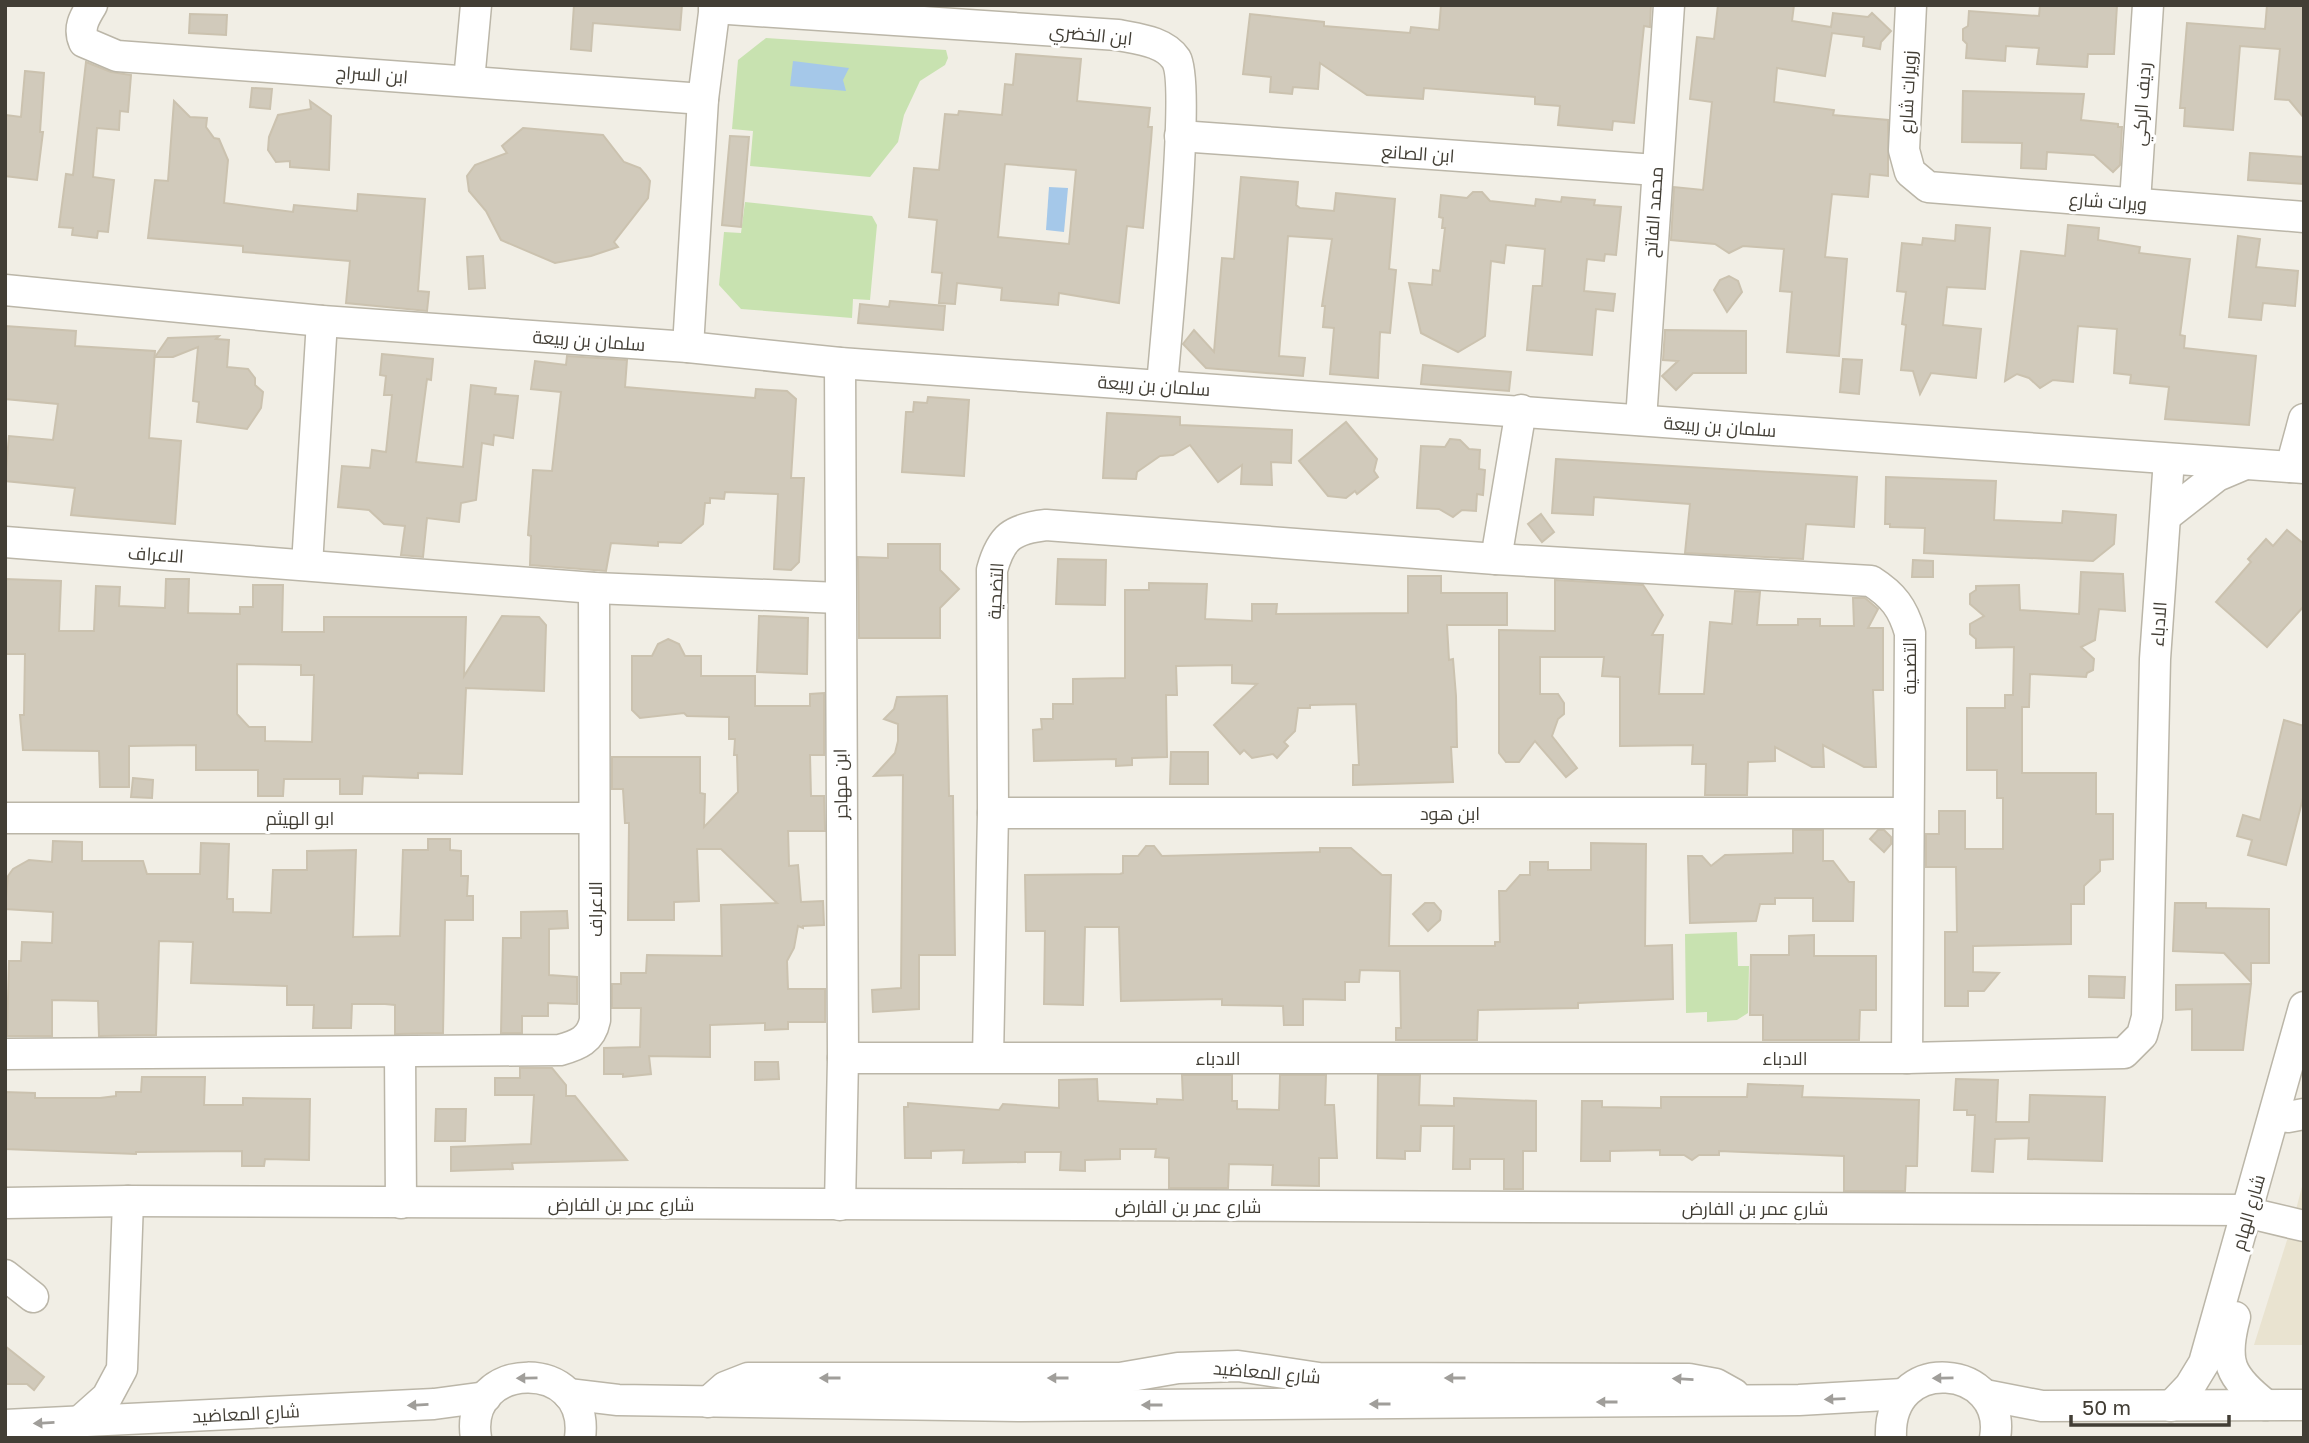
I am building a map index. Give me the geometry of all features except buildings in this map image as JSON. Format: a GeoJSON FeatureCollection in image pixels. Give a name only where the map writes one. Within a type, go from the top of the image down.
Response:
{"type":"FeatureCollection","features":[{"type":"Feature","properties":{"kind":"street","name":"ابن السراج"},"geometry":{"type":"LineString","coordinates":[[92,5],[82,22],[81,34],[84,43],[117,56],[703,99]]}},
{"type":"Feature","properties":{"kind":"street"},"geometry":{"type":"LineString","coordinates":[[469,81],[475,5]]}},
{"type":"Feature","properties":{"kind":"street","name":"محمد الفاتح"},"geometry":{"type":"LineString","coordinates":[[1641,420],[1669,5]]}},
{"type":"Feature","properties":{"kind":"street","name":"زويرات شارع"},"geometry":{"type":"LineString","coordinates":[[1911,5],[1904,150],[1907,165],[1914,177]]}},
{"type":"Feature","properties":{"kind":"street","name":"رديف الركي"},"geometry":{"type":"LineString","coordinates":[[2135,202],[2148,5]]}},
{"type":"Feature","properties":{"kind":"street"},"geometry":{"type":"LineString","coordinates":[[688,347],[703,99],[714,6]]}},
{"type":"Feature","properties":{"kind":"street","name":"ابن الخضري"},"geometry":{"type":"LineString","coordinates":[[714,6],[1118,35],[1149,41],[1168,50],[1179,67],[1180,136],[1162,385]]}},
{"type":"Feature","properties":{"kind":"street","name":"ابن الصانع"},"geometry":{"type":"LineString","coordinates":[[1180,136],[1656,170]]}},
{"type":"Feature","properties":{"kind":"street","name":"ويرات شارع"},"geometry":{"type":"LineString","coordinates":[[1914,177],[1935,188],[2304,217]]}},
{"type":"Feature","properties":{"kind":"street","name":"سلمان بن ربيعة"},"geometry":{"type":"LineString","coordinates":[[5,290],[322,321],[688,347],[840,363],[2297,468]]}},
{"type":"Feature","properties":{"kind":"street"},"geometry":{"type":"LineString","coordinates":[[307,565],[322,321]]}},
{"type":"Feature","properties":{"kind":"street","name":"ابن مهاجر"},"geometry":{"type":"LineString","coordinates":[[840,363],[843,1058],[840,1205]]}},
{"type":"Feature","properties":{"kind":"street"},"geometry":{"type":"LineString","coordinates":[[1496,559],[1521,410]]}},
{"type":"Feature","properties":{"kind":"street"},"geometry":{"type":"LineString","coordinates":[[2297,468],[2304,419]]}},
{"type":"Feature","properties":{"kind":"street","name":"الادباء"},"geometry":{"type":"LineString","coordinates":[[843,1058],[1907,1059],[2115,1055],[2135,1045],[2142,1035],[2147,1017],[2155,659],[2169,459]]}},
{"type":"Feature","properties":{"kind":"street"},"geometry":{"type":"LineString","coordinates":[[2166,516],[2217,476],[2243,465]]}},
{"type":"Feature","properties":{"kind":"street","name":"التضحية"},"geometry":{"type":"LineString","coordinates":[[988,1057],[993,813],[992,570],[999,547],[1012,534],[1026,527],[1046,525],[1496,559],[1871,581],[1883,588],[1897,601],[1910,633],[1906,813],[1907,1059]]}},
{"type":"Feature","properties":{"kind":"street","name":"الاعراف"},"geometry":{"type":"LineString","coordinates":[[5,542],[594,588],[839,598]]}},
{"type":"Feature","properties":{"kind":"street","name":"الاعراف"},"geometry":{"type":"LineString","coordinates":[[5,1054],[560,1050],[583,1042],[595,1020],[594,588]]}},
{"type":"Feature","properties":{"kind":"street","name":"ابن هود"},"geometry":{"type":"LineString","coordinates":[[993,813],[1906,813]]}},
{"type":"Feature","properties":{"kind":"street","name":"ابو الهيثم"},"geometry":{"type":"LineString","coordinates":[[5,818],[594,818]]}},
{"type":"Feature","properties":{"kind":"street","name":"شارع الهام"},"geometry":{"type":"LineString","coordinates":[[2266,1405],[2238,1379],[2229,1363],[2227,1346],[2255,1213],[2304,1007]]}},
{"type":"Feature","properties":{"kind":"street"},"geometry":{"type":"LineString","coordinates":[[400,1053],[401,1203]]}},
{"type":"Feature","properties":{"kind":"street","name":"شارع الهام"},"geometry":{"type":"LineString","coordinates":[[2171,1406],[2190,1386],[2204,1363],[2255,1213],[2296,1115],[2304,1058]]}},
{"type":"Feature","properties":{"kind":"street"},"geometry":{"type":"LineString","coordinates":[[80,1421],[107,1397],[122,1369],[128,1201]]}},
{"type":"Feature","properties":{"kind":"street","name":"شارع عمر بن الفارض"},"geometry":{"type":"LineString","coordinates":[[5,1203],[128,1201],[2255,1213],[2304,1226]]}},
{"type":"Feature","properties":{"kind":"street"},"geometry":{"type":"LineString","coordinates":[[5,1275],[33,1297]]}},
{"type":"Feature","properties":{"kind":"street"},"geometry":{"type":"LineString","coordinates":[[122,1369],[138,1395],[163,1418]]}},
{"type":"Feature","properties":{"kind":"street"},"geometry":{"type":"LineString","coordinates":[[476,1438],[477,1414],[486,1398],[503,1382],[526,1376],[549,1381],[568,1394],[579,1417],[580,1438]]}},
{"type":"Feature","properties":{"kind":"street"},"geometry":{"type":"LineString","coordinates":[[1891,1438],[1890,1423],[1903,1394],[1917,1382],[1935,1377],[1953,1377],[1970,1383],[1984,1395],[1994,1413],[1995,1438]]}},
{"type":"Feature","properties":{"kind":"street","name":"شارع المعاضيد"},"geometry":{"type":"LineString","coordinates":[[568,1394],[618,1400],[1020,1406],[1746,1401],[1868,1398],[1903,1394]]}},
{"type":"Feature","properties":{"kind":"street"},"geometry":{"type":"LineString","coordinates":[[1984,1395],[2042,1406],[2304,1405]]}},
{"type":"Feature","properties":{"kind":"street","name":"شارع المعاضيد"},"geometry":{"type":"LineString","coordinates":[[5,1425],[434,1404],[486,1398]]}},
{"type":"Feature","properties":{"kind":"shaded area"},"geometry":{"type":"Polygon","coordinates":[[[2304,1179],[2304,1345],[2254,1345],[2293,1221],[2304,1179]]]}},
{"type":"Feature","properties":{"kind":"green space"},"geometry":{"type":"Polygon","coordinates":[[[766,38],[946,50],[948,58],[945,65],[920,81],[904,115],[898,142],[870,177],[750,166],[753,131],[732,129],[738,60],[766,38]]]}},
{"type":"Feature","properties":{"kind":"green space"},"geometry":{"type":"Polygon","coordinates":[[[745,202],[872,216],[877,225],[870,300],[853,299],[852,318],[741,309],[719,285],[724,232],[741,233],[745,202]]]}},
{"type":"Feature","properties":{"kind":"green space"},"geometry":{"type":"Polygon","coordinates":[[[1737,932],[1738,966],[1749,966],[1748,1013],[1737,1020],[1707,1022],[1707,1012],[1686,1013],[1685,934],[1737,932]]]}},
{"type":"Feature","properties":{"kind":"water"},"geometry":{"type":"Polygon","coordinates":[[[793,61],[849,68],[843,80],[846,91],[790,86],[793,61]]]}},
{"type":"Feature","properties":{"kind":"water"},"geometry":{"type":"Polygon","coordinates":[[[1049,187],[1068,188],[1064,232],[1046,230],[1049,187]]]}}]}
